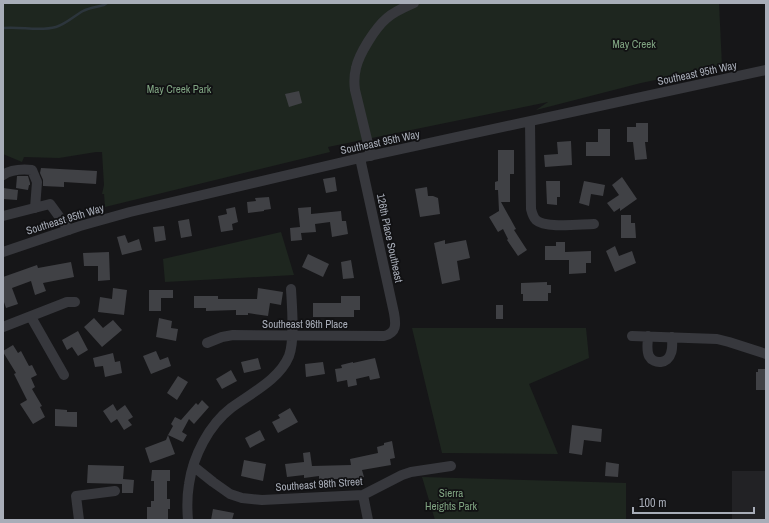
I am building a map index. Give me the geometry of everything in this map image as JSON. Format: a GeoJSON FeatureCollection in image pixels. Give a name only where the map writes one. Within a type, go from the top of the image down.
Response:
{"type":"FeatureCollection","features":[{"type":"Feature","properties":{"kind":"street"},"geometry":{"type":"LineString","coordinates":[[372,156],[355,90],[354,80],[356,67],[367,44],[386,18],[398,10],[414,3]]}},
{"type":"Feature","properties":{"kind":"street","name":"Southeast 95th Way"},"geometry":{"type":"LineString","coordinates":[[3,252],[130,212],[360,158],[766,70]]}},
{"type":"Feature","properties":{"kind":"street"},"geometry":{"type":"LineString","coordinates":[[530,122],[531,208],[535,219],[552,225],[594,224]]}},
{"type":"Feature","properties":{"kind":"street","name":"126th Place Southeast"},"geometry":{"type":"LineString","coordinates":[[360,158],[396,322]]}},
{"type":"Feature","properties":{"kind":"street"},"geometry":{"type":"LineString","coordinates":[[3,175],[20,169],[32,170],[37,182],[35,208]]}},
{"type":"Feature","properties":{"kind":"street"},"geometry":{"type":"LineString","coordinates":[[3,216],[50,204],[69,230]]}},
{"type":"Feature","properties":{"kind":"street"},"geometry":{"type":"LineString","coordinates":[[188,520],[187,497],[189,482],[193,466],[200,448],[206,438],[221,417],[230,408],[261,388],[284,365],[289,356],[292,346],[291,289]]}},
{"type":"Feature","properties":{"kind":"street"},"geometry":{"type":"LineString","coordinates":[[3,327],[67,302],[76,302]]}},
{"type":"Feature","properties":{"kind":"street"},"geometry":{"type":"LineString","coordinates":[[31,317],[64,375]]}},
{"type":"Feature","properties":{"kind":"street","name":"Southeast 96th Place"},"geometry":{"type":"LineString","coordinates":[[207,343],[222,337],[233,336],[384,336],[389,335],[392,332],[395,328],[396,322]]}},
{"type":"Feature","properties":{"kind":"street"},"geometry":{"type":"LineString","coordinates":[[632,336],[717,339],[766,354]]}},
{"type":"Feature","properties":{"kind":"street"},"geometry":{"type":"LineString","coordinates":[[648,336],[648,354],[652,360],[659,362],[667,360],[671,354],[672,337]]}},
{"type":"Feature","properties":{"kind":"street","name":"Southeast 98th Street"},"geometry":{"type":"LineString","coordinates":[[193,466],[230,494],[242,498],[262,500],[363,495],[411,472],[451,466]]}},
{"type":"Feature","properties":{"kind":"street"},"geometry":{"type":"LineString","coordinates":[[79,520],[76,496],[115,491]]}},
{"type":"Feature","properties":{"kind":"street"},"geometry":{"type":"LineString","coordinates":[[363,495],[368,520]]}},
{"type":"Feature","properties":{"kind":"shaded area"},"geometry":{"type":"Polygon","coordinates":[[[732,471],[766,471],[766,520],[732,520],[732,471]]]}},
{"type":"Feature","properties":{"kind":"green space","name":"May Creek Park"},"geometry":{"type":"Polygon","coordinates":[[[3,3],[719,3],[722,66],[641,83],[536,110],[548,102],[328,147],[330,152],[105,207],[104,194],[102,194],[104,185],[102,152],[59,158],[24,157],[22,162],[3,154],[3,3]]]}},
{"type":"Feature","properties":{"kind":"green space"},"geometry":{"type":"Polygon","coordinates":[[[281,232],[294,275],[165,282],[163,259],[281,232]]]}},
{"type":"Feature","properties":{"kind":"green space"},"geometry":{"type":"Polygon","coordinates":[[[412,328],[586,328],[589,358],[529,384],[558,454],[442,453],[412,328]]]}},
{"type":"Feature","properties":{"kind":"green space","name":"Sierra Heights Park"},"geometry":{"type":"Polygon","coordinates":[[[422,477],[626,483],[626,520],[435,520],[422,477]]]}},
{"type":"Feature","properties":{"kind":"building"},"geometry":{"type":"Polygon","coordinates":[[[299,91],[302,103],[289,107],[285,94],[299,91]]]}},
{"type":"Feature","properties":{"kind":"building"},"geometry":{"type":"Polygon","coordinates":[[[636,123],[648,123],[648,142],[645,142],[647,159],[635,160],[633,142],[627,142],[627,127],[636,127],[636,123]]]}},
{"type":"Feature","properties":{"kind":"building"},"geometry":{"type":"Polygon","coordinates":[[[598,129],[610,129],[610,156],[586,156],[586,142],[598,142],[598,129]]]}},
{"type":"Feature","properties":{"kind":"building"},"geometry":{"type":"Polygon","coordinates":[[[571,141],[572,165],[545,167],[544,155],[558,154],[557,142],[571,141]]]}},
{"type":"Feature","properties":{"kind":"building"},"geometry":{"type":"Polygon","coordinates":[[[498,150],[514,150],[514,174],[510,174],[510,202],[501,202],[516,229],[514,230],[527,250],[518,256],[507,240],[508,239],[503,229],[498,232],[489,217],[499,211],[498,190],[495,190],[495,182],[498,181],[498,150]]]}},
{"type":"Feature","properties":{"kind":"building"},"geometry":{"type":"Polygon","coordinates":[[[41,168],[97,171],[96,184],[64,182],[64,187],[43,186],[43,180],[40,173],[41,168]]]}},
{"type":"Feature","properties":{"kind":"building"},"geometry":{"type":"Polygon","coordinates":[[[17,176],[28,176],[30,185],[28,190],[16,188],[17,176]]]}},
{"type":"Feature","properties":{"kind":"building"},"geometry":{"type":"Polygon","coordinates":[[[335,177],[337,191],[326,193],[323,179],[335,177]]]}},
{"type":"Feature","properties":{"kind":"building"},"geometry":{"type":"Polygon","coordinates":[[[622,177],[637,199],[620,211],[620,208],[614,212],[607,203],[619,195],[612,185],[622,177]]]}},
{"type":"Feature","properties":{"kind":"building"},"geometry":{"type":"Polygon","coordinates":[[[546,181],[560,181],[560,197],[557,197],[557,205],[547,204],[546,181]]]}},
{"type":"Feature","properties":{"kind":"building"},"geometry":{"type":"Polygon","coordinates":[[[584,181],[605,185],[603,196],[591,194],[589,206],[579,203],[584,181]]]}},
{"type":"Feature","properties":{"kind":"building"},"geometry":{"type":"Polygon","coordinates":[[[427,187],[428,196],[438,198],[440,214],[420,217],[415,189],[427,187]]]}},
{"type":"Feature","properties":{"kind":"building"},"geometry":{"type":"Polygon","coordinates":[[[3,188],[18,190],[17,200],[3,199],[3,188]]]}},
{"type":"Feature","properties":{"kind":"building"},"geometry":{"type":"Polygon","coordinates":[[[269,197],[271,209],[248,213],[247,202],[256,201],[255,198],[269,197]]]}},
{"type":"Feature","properties":{"kind":"building"},"geometry":{"type":"Polygon","coordinates":[[[235,207],[238,222],[232,224],[233,230],[221,232],[218,216],[227,214],[226,209],[235,207]]]}},
{"type":"Feature","properties":{"kind":"building"},"geometry":{"type":"Polygon","coordinates":[[[311,207],[311,214],[341,211],[342,221],[346,221],[348,234],[332,237],[330,222],[315,224],[316,232],[301,233],[302,240],[291,241],[290,228],[300,227],[298,208],[311,207]]]}},
{"type":"Feature","properties":{"kind":"building"},"geometry":{"type":"Polygon","coordinates":[[[621,215],[631,215],[631,223],[635,223],[636,238],[621,238],[621,215]]]}},
{"type":"Feature","properties":{"kind":"building"},"geometry":{"type":"Polygon","coordinates":[[[189,219],[192,236],[181,238],[178,221],[189,219]]]}},
{"type":"Feature","properties":{"kind":"building"},"geometry":{"type":"Polygon","coordinates":[[[164,226],[166,240],[155,242],[153,227],[164,226]]]}},
{"type":"Feature","properties":{"kind":"building"},"geometry":{"type":"Polygon","coordinates":[[[125,235],[128,243],[139,239],[142,250],[122,255],[117,237],[125,235]]]}},
{"type":"Feature","properties":{"kind":"building"},"geometry":{"type":"Polygon","coordinates":[[[445,240],[445,244],[466,240],[470,258],[457,261],[460,280],[442,284],[434,243],[445,240]]]}},
{"type":"Feature","properties":{"kind":"building"},"geometry":{"type":"Polygon","coordinates":[[[556,242],[565,242],[565,252],[591,251],[591,263],[586,263],[586,273],[569,274],[569,260],[545,260],[545,246],[556,246],[556,242]]]}},
{"type":"Feature","properties":{"kind":"building"},"geometry":{"type":"Polygon","coordinates":[[[615,246],[619,256],[632,251],[636,263],[615,272],[606,251],[615,246]]]}},
{"type":"Feature","properties":{"kind":"building"},"geometry":{"type":"Polygon","coordinates":[[[109,252],[110,280],[98,281],[98,266],[84,266],[83,253],[109,252]]]}},
{"type":"Feature","properties":{"kind":"building"},"geometry":{"type":"Polygon","coordinates":[[[308,254],[329,264],[323,277],[302,267],[308,254]]]}},
{"type":"Feature","properties":{"kind":"building"},"geometry":{"type":"Polygon","coordinates":[[[351,260],[354,278],[343,279],[341,262],[351,260]]]}},
{"type":"Feature","properties":{"kind":"building"},"geometry":{"type":"Polygon","coordinates":[[[71,262],[74,277],[43,283],[46,291],[35,295],[31,281],[12,288],[18,304],[6,308],[3,299],[3,277],[37,265],[38,268],[71,262]]]}},
{"type":"Feature","properties":{"kind":"building"},"geometry":{"type":"Polygon","coordinates":[[[547,282],[547,285],[551,285],[551,293],[548,293],[548,301],[523,301],[523,294],[521,294],[521,283],[547,282]]]}},
{"type":"Feature","properties":{"kind":"building"},"geometry":{"type":"Polygon","coordinates":[[[113,288],[127,290],[124,315],[98,312],[100,297],[112,299],[113,288]]]}},
{"type":"Feature","properties":{"kind":"building"},"geometry":{"type":"Polygon","coordinates":[[[258,288],[283,292],[281,305],[270,303],[268,316],[248,313],[248,315],[236,315],[236,310],[206,311],[206,308],[194,308],[194,296],[218,296],[218,299],[257,299],[258,288]]]}},
{"type":"Feature","properties":{"kind":"building"},"geometry":{"type":"Polygon","coordinates":[[[149,290],[173,290],[173,298],[161,298],[161,311],[149,311],[149,290]]]}},
{"type":"Feature","properties":{"kind":"building"},"geometry":{"type":"Polygon","coordinates":[[[341,296],[360,296],[360,310],[354,310],[354,317],[313,317],[313,303],[341,303],[341,296]]]}},
{"type":"Feature","properties":{"kind":"building"},"geometry":{"type":"Polygon","coordinates":[[[496,305],[503,305],[503,319],[496,319],[496,305]]]}},
{"type":"Feature","properties":{"kind":"building"},"geometry":{"type":"Polygon","coordinates":[[[94,318],[103,328],[113,320],[122,330],[102,347],[84,327],[94,318]]]}},
{"type":"Feature","properties":{"kind":"building"},"geometry":{"type":"Polygon","coordinates":[[[159,318],[172,321],[171,328],[178,329],[176,341],[156,337],[159,318]]]}},
{"type":"Feature","properties":{"kind":"building"},"geometry":{"type":"Polygon","coordinates":[[[78,331],[88,350],[78,356],[72,347],[67,350],[62,340],[78,331]]]}},
{"type":"Feature","properties":{"kind":"building"},"geometry":{"type":"Polygon","coordinates":[[[13,345],[18,353],[21,351],[29,366],[32,365],[37,375],[31,378],[35,387],[32,389],[42,406],[40,407],[45,417],[33,424],[20,404],[27,400],[14,374],[16,373],[3,352],[13,345]]]}},
{"type":"Feature","properties":{"kind":"building"},"geometry":{"type":"Polygon","coordinates":[[[156,351],[160,360],[168,357],[171,366],[151,374],[143,356],[156,351]]]}},
{"type":"Feature","properties":{"kind":"building"},"geometry":{"type":"Polygon","coordinates":[[[113,353],[115,362],[120,361],[122,373],[105,377],[103,366],[95,367],[93,358],[113,353]]]}},
{"type":"Feature","properties":{"kind":"building"},"geometry":{"type":"Polygon","coordinates":[[[258,358],[261,369],[244,373],[241,362],[258,358]]]}},
{"type":"Feature","properties":{"kind":"building"},"geometry":{"type":"Polygon","coordinates":[[[375,358],[380,378],[370,380],[369,376],[356,379],[357,385],[348,387],[347,380],[337,382],[335,369],[342,368],[341,365],[375,358]]]}},
{"type":"Feature","properties":{"kind":"building"},"geometry":{"type":"Polygon","coordinates":[[[323,362],[325,374],[306,377],[305,364],[323,362]]]}},
{"type":"Feature","properties":{"kind":"building"},"geometry":{"type":"Polygon","coordinates":[[[758,369],[766,369],[765,390],[756,390],[756,372],[758,372],[758,369]]]}},
{"type":"Feature","properties":{"kind":"building"},"geometry":{"type":"Polygon","coordinates":[[[231,370],[237,381],[222,389],[216,379],[231,370]]]}},
{"type":"Feature","properties":{"kind":"building"},"geometry":{"type":"Polygon","coordinates":[[[178,376],[188,382],[177,400],[167,393],[178,376]]]}},
{"type":"Feature","properties":{"kind":"building"},"geometry":{"type":"Polygon","coordinates":[[[202,400],[209,407],[194,424],[189,419],[182,432],[187,435],[183,442],[168,435],[173,426],[171,424],[175,417],[181,420],[196,403],[198,405],[202,400]]]}},
{"type":"Feature","properties":{"kind":"building"},"geometry":{"type":"Polygon","coordinates":[[[113,404],[117,411],[125,405],[133,417],[128,420],[132,425],[124,430],[117,419],[111,423],[103,411],[113,404]]]}},
{"type":"Feature","properties":{"kind":"building"},"geometry":{"type":"Polygon","coordinates":[[[290,408],[298,422],[278,433],[272,422],[280,418],[278,415],[290,408]]]}},
{"type":"Feature","properties":{"kind":"building"},"geometry":{"type":"Polygon","coordinates":[[[55,409],[67,410],[67,412],[77,412],[77,427],[55,426],[55,409]]]}},
{"type":"Feature","properties":{"kind":"building"},"geometry":{"type":"Polygon","coordinates":[[[572,425],[602,429],[601,442],[584,440],[582,455],[569,453],[572,425]]]}},
{"type":"Feature","properties":{"kind":"building"},"geometry":{"type":"Polygon","coordinates":[[[260,430],[265,440],[250,448],[245,438],[260,430]]]}},
{"type":"Feature","properties":{"kind":"building"},"geometry":{"type":"Polygon","coordinates":[[[168,435],[175,454],[150,463],[145,448],[166,440],[168,435]]]}},
{"type":"Feature","properties":{"kind":"building"},"geometry":{"type":"Polygon","coordinates":[[[392,441],[395,458],[390,459],[391,465],[362,470],[364,477],[355,479],[319,479],[319,476],[304,478],[304,475],[287,477],[285,464],[304,462],[303,453],[310,452],[312,466],[351,465],[350,459],[378,453],[377,447],[392,441]]]}},
{"type":"Feature","properties":{"kind":"building"},"geometry":{"type":"Polygon","coordinates":[[[244,460],[266,464],[263,481],[241,476],[244,460]]]}},
{"type":"Feature","properties":{"kind":"building"},"geometry":{"type":"Polygon","coordinates":[[[606,462],[619,464],[618,477],[605,476],[606,462]]]}},
{"type":"Feature","properties":{"kind":"building"},"geometry":{"type":"Polygon","coordinates":[[[88,465],[124,466],[123,479],[134,480],[133,493],[122,493],[122,484],[87,483],[88,465]]]}},
{"type":"Feature","properties":{"kind":"building"},"geometry":{"type":"Polygon","coordinates":[[[152,470],[170,470],[170,481],[167,481],[167,499],[170,499],[168,520],[147,520],[147,507],[151,507],[151,501],[154,501],[154,481],[151,481],[152,470]]]}},
{"type":"Feature","properties":{"kind":"building"},"geometry":{"type":"Polygon","coordinates":[[[213,509],[234,513],[232,520],[211,520],[213,509]]]}},
{"type":"Feature","properties":{"kind":"waterway","name":"May Creek"},"geometry":{"type":"LineString","coordinates":[[3,28],[43,29],[56,27],[67,22],[83,11],[107,3]]}}]}
